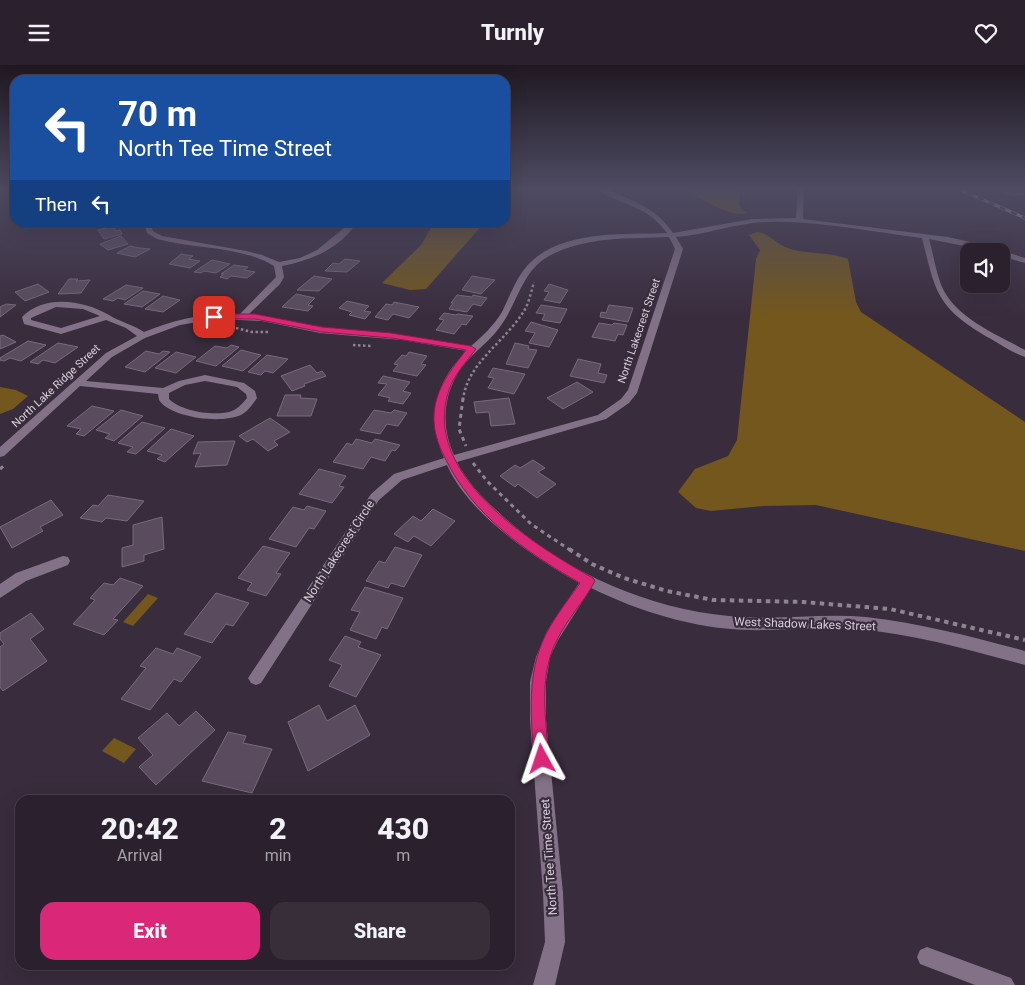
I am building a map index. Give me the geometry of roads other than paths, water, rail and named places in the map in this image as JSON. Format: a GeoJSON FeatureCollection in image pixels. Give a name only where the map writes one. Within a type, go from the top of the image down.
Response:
{"type":"FeatureCollection","features":[{"type":"Feature","properties":{"kind":"street"},"geometry":{"type":"LineString","coordinates":[[151,231],[154,235],[170,240],[274,261],[278,265],[280,277],[242,316]]}},
{"type":"Feature","properties":{"kind":"street"},"geometry":{"type":"LineString","coordinates":[[278,265],[297,261],[327,249],[345,231]]}},
{"type":"Feature","properties":{"kind":"street"},"geometry":{"type":"LineString","coordinates":[[668,231],[672,235]]}},
{"type":"Feature","properties":{"kind":"street"},"geometry":{"type":"LineString","coordinates":[[588,581],[554,562],[516,536],[490,513],[463,483],[443,443],[439,429],[439,413],[444,391],[449,378],[468,353],[497,325],[522,275],[543,256],[560,247],[596,238],[672,235],[697,231]]}},
{"type":"Feature","properties":{"kind":"street"},"geometry":{"type":"LineString","coordinates":[[877,231],[965,243]]}},
{"type":"Feature","properties":{"kind":"street","name":"North Lakecrest Street"},"geometry":{"type":"LineString","coordinates":[[452,461],[469,454],[602,417],[625,401],[633,391],[677,256],[678,249],[672,235]]}},
{"type":"Feature","properties":{"kind":"street"},"geometry":{"type":"LineString","coordinates":[[925,237],[937,284],[947,303],[962,316],[1025,354]]}},
{"type":"Feature","properties":{"kind":"street"},"geometry":{"type":"LineString","coordinates":[[1010,256],[1025,261]]}},
{"type":"Feature","properties":{"kind":"street"},"geometry":{"type":"LineString","coordinates":[[106,317],[60,331],[33,325],[26,319],[26,317],[42,307],[68,304],[103,313],[106,317],[130,326],[143,336]]}},
{"type":"Feature","properties":{"kind":"street","name":"North Lake Ridge Street"},"geometry":{"type":"LineString","coordinates":[[0,453],[109,355],[125,344],[143,336],[187,322],[214,317],[242,316],[322,330],[391,335],[468,353]]}},
{"type":"Feature","properties":{"kind":"street"},"geometry":{"type":"LineString","coordinates":[[77,383],[164,391],[182,383],[205,378],[240,385],[251,393],[252,398],[242,410],[232,415],[209,417],[173,407],[163,398],[164,391]]}},
{"type":"Feature","properties":{"kind":"street","name":"North Lakecrest Circle"},"geometry":{"type":"LineString","coordinates":[[256,678],[375,497],[398,477],[452,461]]}},
{"type":"Feature","properties":{"kind":"street"},"geometry":{"type":"LineString","coordinates":[[0,592],[21,577],[63,561]]}},
{"type":"Feature","properties":{"kind":"street","name":"West Shadow Lakes Street"},"geometry":{"type":"LineString","coordinates":[[588,581],[623,596],[693,616],[744,624],[865,624],[929,635],[1025,658]]}},
{"type":"Feature","properties":{"kind":"street","name":"North Tee Time Street"},"geometry":{"type":"LineString","coordinates":[[544,985],[555,942],[553,893],[538,721],[538,682],[543,657],[552,636],[588,581]]}},
{"type":"Feature","properties":{"kind":"street"},"geometry":{"type":"LineString","coordinates":[[928,957],[1004,985]]}}]}
